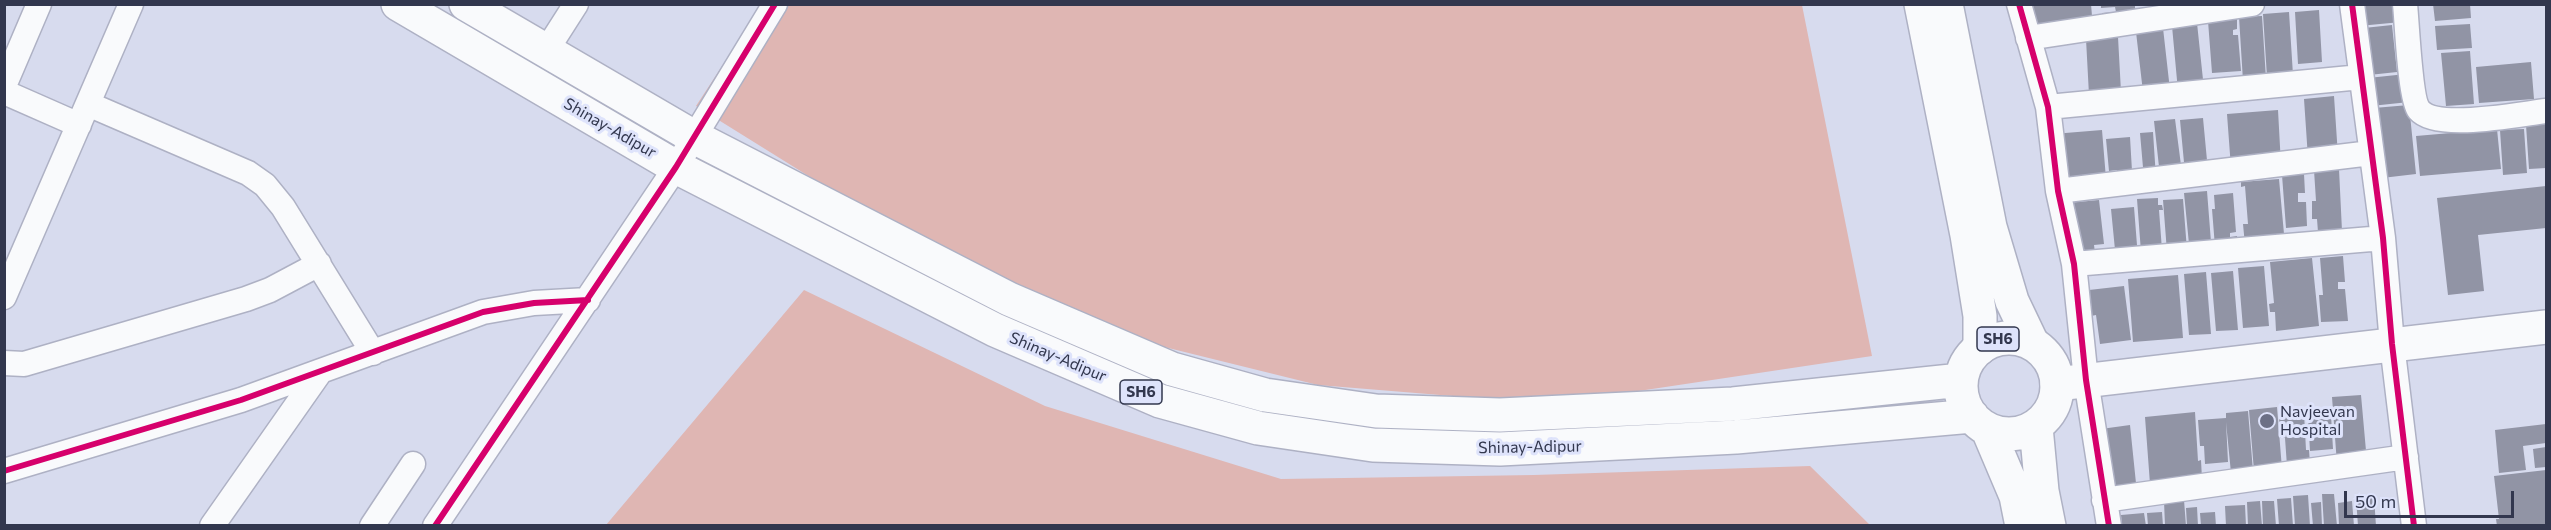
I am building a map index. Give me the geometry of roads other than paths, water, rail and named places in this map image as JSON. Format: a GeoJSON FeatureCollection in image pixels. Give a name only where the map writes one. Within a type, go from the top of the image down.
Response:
{"type":"FeatureCollection","features":[{"type":"Feature","properties":{"kind":"main road","name":"Shinay-Adipur"},"geometry":{"type":"LineString","coordinates":[[398,4],[676,166],[995,330],[1160,401],[1258,428],[1373,445],[1500,449],[1980,423]]}},
{"type":"Feature","properties":{"kind":"main road","name":"Shinay-Adipur"},"geometry":{"type":"LineString","coordinates":[[466,4],[694,137],[1009,299],[1172,369],[1265,395],[1376,411],[1500,415],[1733,404],[1961,380]]}},
{"type":"Feature","properties":{"kind":"main road"},"geometry":{"type":"LineString","coordinates":[[1921,4],[1967,235],[1980,316],[1980,348]]}},
{"type":"Feature","properties":{"kind":"main road"},"geometry":{"type":"LineString","coordinates":[[1946,4],[1990,227],[2012,301],[2032,343]]}},
{"type":"Feature","properties":{"kind":"main road"},"geometry":{"type":"LineString","coordinates":[[2049,525],[2042,491],[2036,427],[2048,415],[2055,400],[2072,382],[2547,327]]}},
{"type":"Feature","properties":{"kind":"main road","name":"SH6"},"geometry":{"type":"LineString","coordinates":[[1961,380],[1968,362],[1980,348],[1997,339],[2015,338],[2032,343],[2045,354],[2054,368],[2072,382]]}},
{"type":"Feature","properties":{"kind":"main road"},"geometry":{"type":"LineString","coordinates":[[1961,380],[1963,399],[1980,423],[2016,496],[2022,525]]}},
{"type":"Feature","properties":{"kind":"main road","name":"SH6"},"geometry":{"type":"LineString","coordinates":[[1980,423],[2004,434],[2021,433],[2036,427]]}},
{"type":"Feature","properties":{"kind":"street"},"geometry":{"type":"LineString","coordinates":[[4,86],[39,4]]}},
{"type":"Feature","properties":{"kind":"street"},"geometry":{"type":"LineString","coordinates":[[4,297],[131,4]]}},
{"type":"Feature","properties":{"kind":"street"},"geometry":{"type":"LineString","coordinates":[[546,51],[576,4]]}},
{"type":"Feature","properties":{"kind":"street"},"geometry":{"type":"LineString","coordinates":[[435,525],[676,166],[775,4]]}},
{"type":"Feature","properties":{"kind":"street"},"geometry":{"type":"LineString","coordinates":[[2019,4],[2048,107],[2058,191],[2074,264],[2072,382],[2109,525]]}},
{"type":"Feature","properties":{"kind":"street"},"geometry":{"type":"LineString","coordinates":[[2028,38],[2252,4]]}},
{"type":"Feature","properties":{"kind":"street"},"geometry":{"type":"LineString","coordinates":[[2352,4],[2383,238],[2392,344],[2414,525]]}},
{"type":"Feature","properties":{"kind":"street"},"geometry":{"type":"LineString","coordinates":[[2405,4],[2414,95],[2419,110],[2431,118],[2450,121],[2547,111]]}},
{"type":"Feature","properties":{"kind":"street"},"geometry":{"type":"LineString","coordinates":[[2048,107],[2361,77]]}},
{"type":"Feature","properties":{"kind":"street"},"geometry":{"type":"LineString","coordinates":[[4,92],[84,114],[248,173],[265,185],[283,207],[373,352]]}},
{"type":"Feature","properties":{"kind":"street"},"geometry":{"type":"LineString","coordinates":[[2058,191],[2372,153]]}},
{"type":"Feature","properties":{"kind":"street"},"geometry":{"type":"LineString","coordinates":[[2074,264],[2383,238]]}},
{"type":"Feature","properties":{"kind":"street"},"geometry":{"type":"LineString","coordinates":[[4,363],[24,364],[246,299],[270,290],[319,264]]}},
{"type":"Feature","properties":{"kind":"street"},"geometry":{"type":"LineString","coordinates":[[4,471],[241,400],[483,312],[534,303],[588,300]]}},
{"type":"Feature","properties":{"kind":"street"},"geometry":{"type":"LineString","coordinates":[[212,525],[320,372]]}},
{"type":"Feature","properties":{"kind":"street"},"geometry":{"type":"LineString","coordinates":[[2104,500],[2406,457]]}},
{"type":"Feature","properties":{"kind":"street"},"geometry":{"type":"LineString","coordinates":[[372,525],[413,464]]}},
{"type":"Feature","properties":{"kind":"place","name":"Navjeevan Hospital"},"geometry":{"type":"Point","coordinates":[2267,421]}}]}
